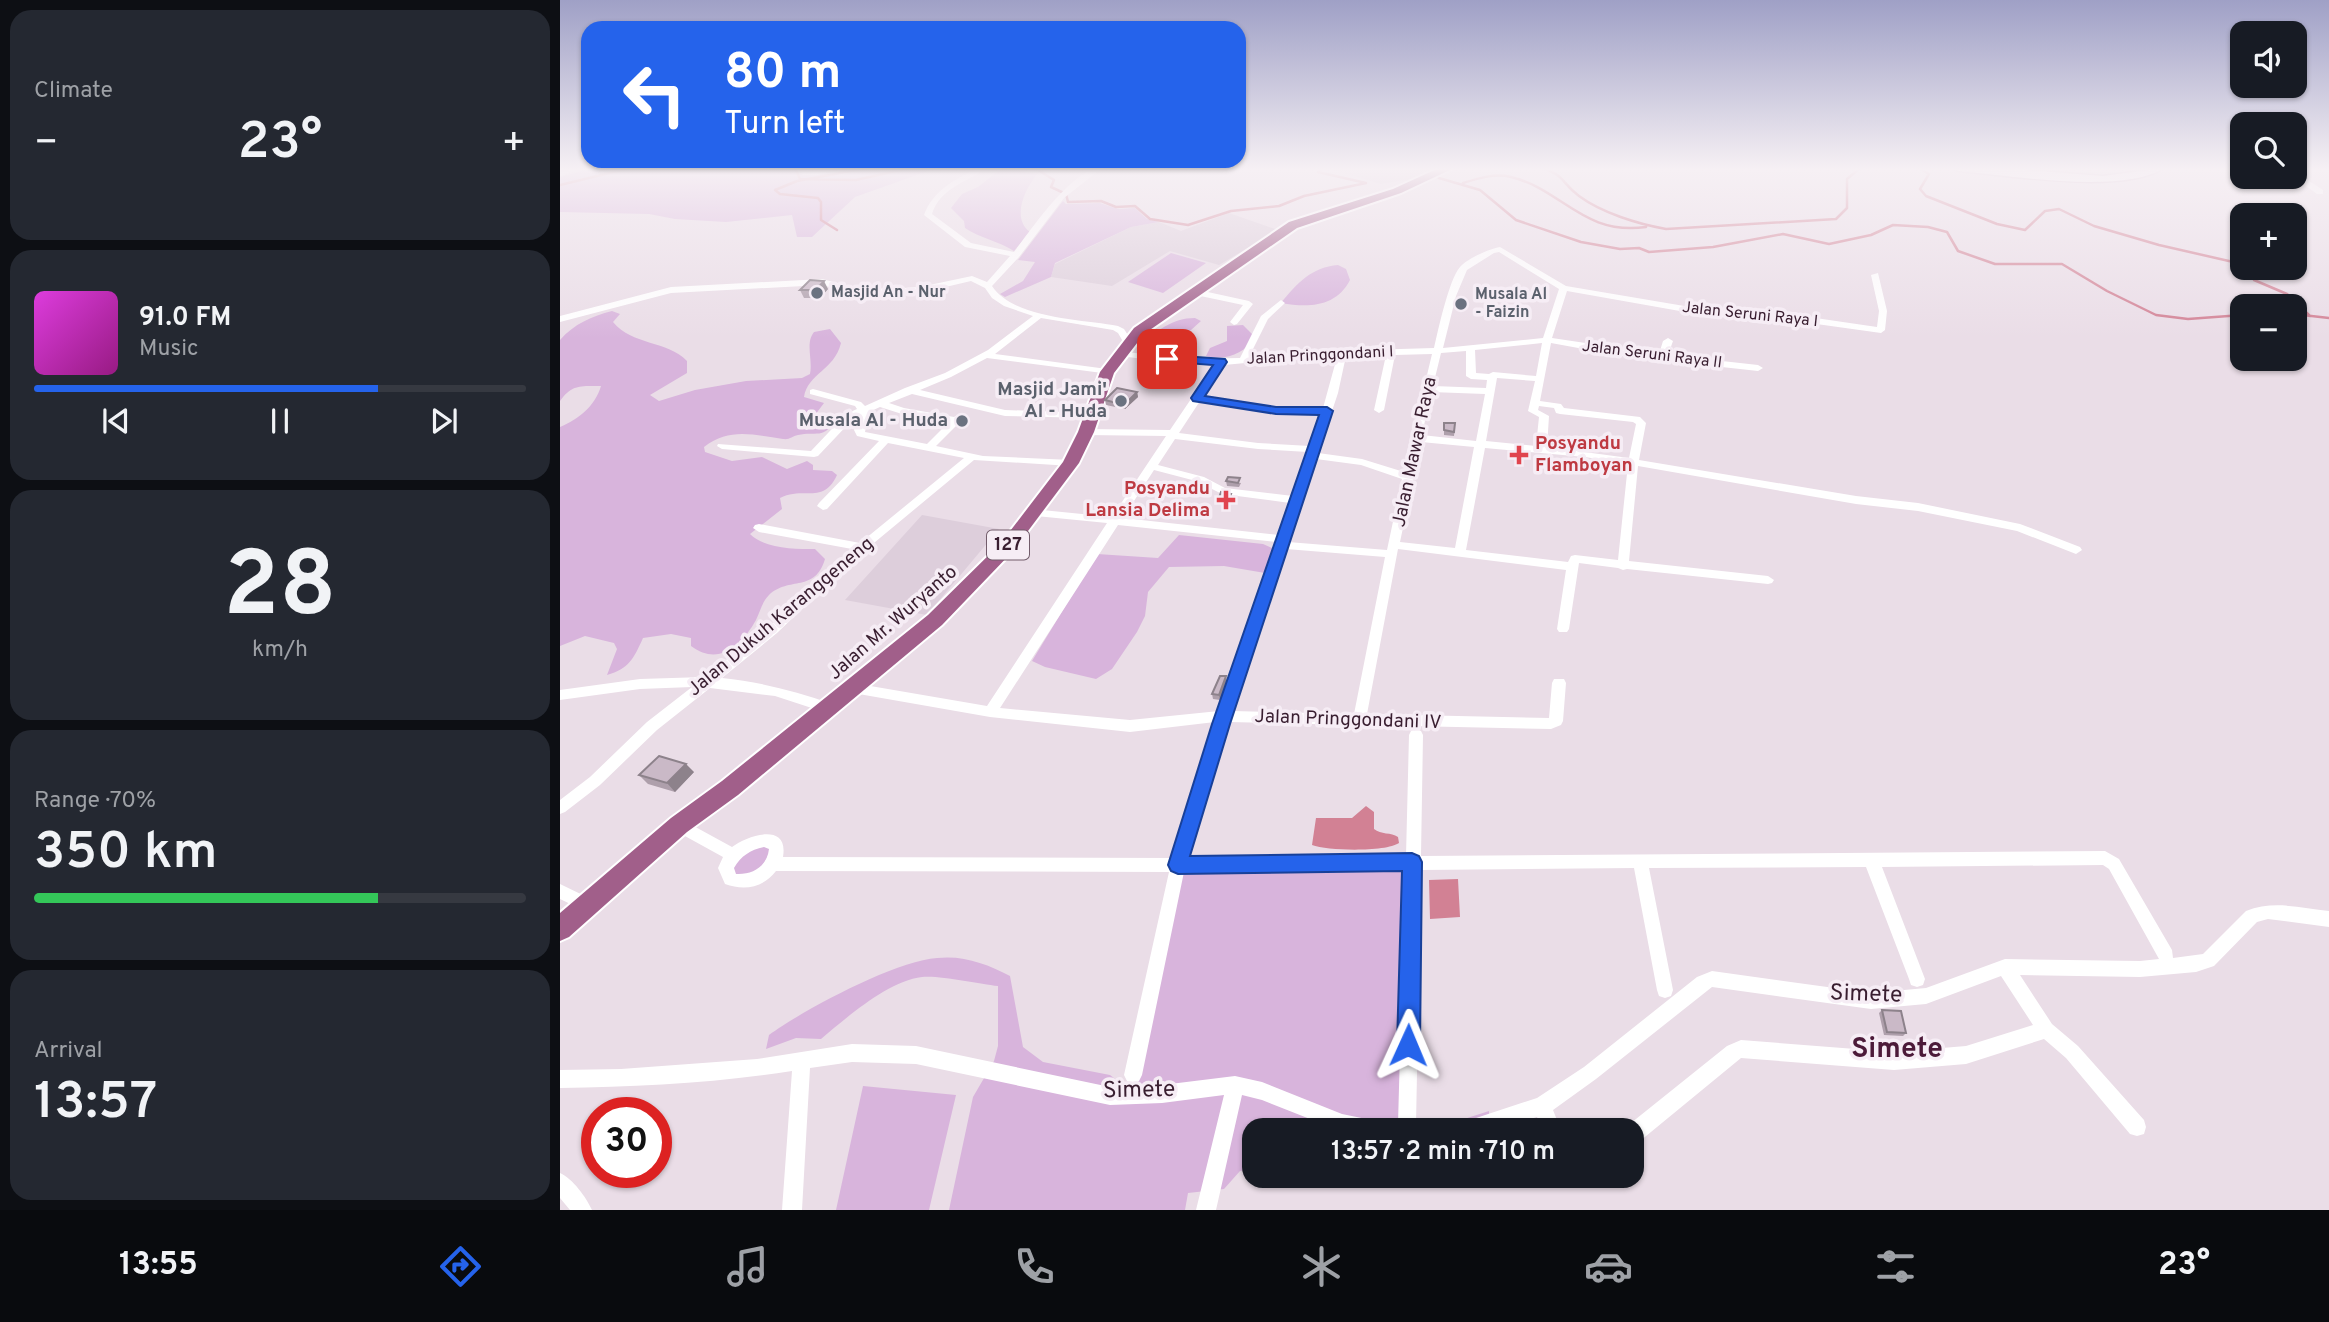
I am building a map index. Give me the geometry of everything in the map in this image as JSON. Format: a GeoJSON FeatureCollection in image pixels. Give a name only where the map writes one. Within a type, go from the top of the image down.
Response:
{"type":"FeatureCollection","features":[{"type":"Feature","properties":{"kind":"main road","name":"Jalan Mr. Wuryanto"},"geometry":{"type":"LineString","coordinates":[[560,929],[679,825],[730,788],[935,620],[1007,547],[1071,463],[1107,372],[1139,331],[1294,224]]}},
{"type":"Feature","properties":{"kind":"street"},"geometry":{"type":"LineString","coordinates":[[941,224],[968,245],[1016,255]]}},
{"type":"Feature","properties":{"kind":"street"},"geometry":{"type":"LineString","coordinates":[[988,286],[1040,224]]}},
{"type":"Feature","properties":{"kind":"street"},"geometry":{"type":"LineString","coordinates":[[1438,351],[1463,269],[1491,251],[1500,249],[1564,288],[1547,340],[1534,412],[1544,416],[1541,451]]}},
{"type":"Feature","properties":{"kind":"street","name":"Jalan Seruni Raya I"},"geometry":{"type":"LineString","coordinates":[[1564,288],[1708,313],[1796,318],[1881,330],[1883,310],[1875,275]]}},
{"type":"Feature","properties":{"kind":"street"},"geometry":{"type":"LineString","coordinates":[[560,319],[671,290],[827,282],[852,290],[888,292],[920,290],[966,278],[977,279],[988,286],[996,297],[1013,308],[1115,328],[1121,331],[1124,348]]}},
{"type":"Feature","properties":{"kind":"street"},"geometry":{"type":"LineString","coordinates":[[1194,292],[1249,304],[1234,322]]}},
{"type":"Feature","properties":{"kind":"street"},"geometry":{"type":"LineString","coordinates":[[1243,360],[1264,318],[1281,303]]}},
{"type":"Feature","properties":{"kind":"street"},"geometry":{"type":"LineString","coordinates":[[722,446],[814,454],[850,416],[948,375],[985,355],[1040,315]]}},
{"type":"Feature","properties":{"kind":"street","name":"Jalan Seruni Raya II"},"geometry":{"type":"LineString","coordinates":[[1438,351],[1547,340],[1610,352],[1758,368]]}},
{"type":"Feature","properties":{"kind":"street"},"geometry":{"type":"LineString","coordinates":[[1663,358],[1668,341]]}},
{"type":"Feature","properties":{"kind":"street"},"geometry":{"type":"LineString","coordinates":[[1470,346],[1471,376],[1540,379]]}},
{"type":"Feature","properties":{"kind":"street","name":"Jalan Pringgondani I"},"geometry":{"type":"LineString","coordinates":[[1124,348],[1190,362],[1438,351]]}},
{"type":"Feature","properties":{"kind":"street","name":"Jalan Mawar Raya"},"geometry":{"type":"LineString","coordinates":[[1359,721],[1374,631],[1438,351]]}},
{"type":"Feature","properties":{"kind":"street"},"geometry":{"type":"LineString","coordinates":[[1379,410],[1391,353]]}},
{"type":"Feature","properties":{"kind":"street"},"geometry":{"type":"LineString","coordinates":[[1133,1075],[1178,865],[1223,716],[1327,411],[1342,354]]}},
{"type":"Feature","properties":{"kind":"street"},"geometry":{"type":"LineString","coordinates":[[985,355],[1107,372]]}},
{"type":"Feature","properties":{"kind":"street"},"geometry":{"type":"LineString","coordinates":[[990,712],[1221,362]]}},
{"type":"Feature","properties":{"kind":"street"},"geometry":{"type":"LineString","coordinates":[[1460,552],[1492,377]]}},
{"type":"Feature","properties":{"kind":"street"},"geometry":{"type":"LineString","coordinates":[[1428,389],[1490,391]]}},
{"type":"Feature","properties":{"kind":"street"},"geometry":{"type":"LineString","coordinates":[[907,390],[1005,413],[1313,452],[1362,462],[1408,477]]}},
{"type":"Feature","properties":{"kind":"street"},"geometry":{"type":"LineString","coordinates":[[813,393],[858,404],[864,411]]}},
{"type":"Feature","properties":{"kind":"street"},"geometry":{"type":"LineString","coordinates":[[1197,398],[1276,410],[1327,411]]}},
{"type":"Feature","properties":{"kind":"street"},"geometry":{"type":"LineString","coordinates":[[878,403],[902,411],[956,420]]}},
{"type":"Feature","properties":{"kind":"street"},"geometry":{"type":"LineString","coordinates":[[1536,403],[1559,406],[1561,411],[1639,420],[1641,423],[1633,463],[1623,566]]}},
{"type":"Feature","properties":{"kind":"street"},"geometry":{"type":"LineString","coordinates":[[929,447],[973,406]]}},
{"type":"Feature","properties":{"kind":"street"},"geometry":{"type":"LineString","coordinates":[[864,411],[860,433],[973,456],[1071,463]]}},
{"type":"Feature","properties":{"kind":"street"},"geometry":{"type":"LineString","coordinates":[[1416,438],[1585,454],[1856,500],[1918,507],[2020,528],[2076,550]]}},
{"type":"Feature","properties":{"kind":"street"},"geometry":{"type":"LineString","coordinates":[[823,506],[886,439]]}},
{"type":"Feature","properties":{"kind":"street","name":"Jalan Dukuh Karanggeneng"},"geometry":{"type":"LineString","coordinates":[[560,808],[595,781],[652,726],[773,630],[862,547],[973,456]]}},
{"type":"Feature","properties":{"kind":"street"},"geometry":{"type":"LineString","coordinates":[[1150,466],[1200,478],[1222,491],[1297,500]]}},
{"type":"Feature","properties":{"kind":"street"},"geometry":{"type":"LineString","coordinates":[[1036,512],[1283,542],[1460,552],[1572,567]]}},
{"type":"Feature","properties":{"kind":"street"},"geometry":{"type":"LineString","coordinates":[[759,528],[862,547]]}},
{"type":"Feature","properties":{"kind":"street"},"geometry":{"type":"LineString","coordinates":[[1563,629],[1575,559],[1768,580]]}},
{"type":"Feature","properties":{"kind":"street"},"geometry":{"type":"LineString","coordinates":[[560,695],[648,683],[708,682],[775,691],[827,708]]}},
{"type":"Feature","properties":{"kind":"street","name":"Jalan Pringgondani IV"},"geometry":{"type":"LineString","coordinates":[[853,688],[990,712],[1130,726],[1223,716],[1359,721],[1554,723],[1559,683]]}},
{"type":"Feature","properties":{"kind":"street"},"geometry":{"type":"LineString","coordinates":[[1407,1118],[1416,735]]}},
{"type":"Feature","properties":{"kind":"street"},"geometry":{"type":"LineString","coordinates":[[679,825],[733,855]]}},
{"type":"Feature","properties":{"kind":"street"},"geometry":{"type":"LineString","coordinates":[[764,840],[777,847],[778,855],[774,864],[760,876],[736,881],[730,879],[726,868],[733,855],[742,847],[764,840]]}},
{"type":"Feature","properties":{"kind":"street"},"geometry":{"type":"LineString","coordinates":[[1871,859],[1917,979]]}},
{"type":"Feature","properties":{"kind":"street"},"geometry":{"type":"LineString","coordinates":[[774,864],[1178,865],[2109,859],[2166,956]]}},
{"type":"Feature","properties":{"kind":"street"},"geometry":{"type":"LineString","coordinates":[[1640,861],[1665,990]]}},
{"type":"Feature","properties":{"kind":"street"},"geometry":{"type":"LineString","coordinates":[[560,891],[587,905]]}},
{"type":"Feature","properties":{"kind":"street","name":"Simete"},"geometry":{"type":"LineString","coordinates":[[1504,1118],[1542,1106],[1590,1073],[1703,983],[1712,979],[1871,1000],[1926,996],[2006,967],[2140,969],[2196,964],[2208,960],[2252,916],[2268,912],[2329,919]]}},
{"type":"Feature","properties":{"kind":"street"},"geometry":{"type":"LineString","coordinates":[[2006,967],[2046,1030],[2072,1052],[2137,1127]]}},
{"type":"Feature","properties":{"kind":"street"},"geometry":{"type":"LineString","coordinates":[[1644,1125],[1733,1052],[1741,1049],[1894,1062],[1966,1055],[2046,1030]]}},
{"type":"Feature","properties":{"kind":"street","name":"Simete"},"geometry":{"type":"LineString","coordinates":[[560,1079],[621,1078],[802,1061],[852,1053],[916,1055],[1110,1096],[1162,1094],[1235,1085],[1262,1091],[1330,1118]]}},
{"type":"Feature","properties":{"kind":"street"},"geometry":{"type":"LineString","coordinates":[[792,1210],[802,1061]]}},
{"type":"Feature","properties":{"kind":"street"},"geometry":{"type":"LineString","coordinates":[[1206,1210],[1235,1085]]}},
{"type":"Feature","properties":{"kind":"street"},"geometry":{"type":"LineString","coordinates":[[1542,1106],[1547,1118]]}},
{"type":"Feature","properties":{"kind":"street"},"geometry":{"type":"LineString","coordinates":[[560,1183],[582,1210]]}},
{"type":"Feature","properties":{"kind":"shaded area"},"geometry":{"type":"Polygon","coordinates":[[[794,224],[825,224],[812,237],[797,237],[794,224]]]}},
{"type":"Feature","properties":{"kind":"shaded area"},"geometry":{"type":"Polygon","coordinates":[[[964,224],[1023,224],[1030,232],[1014,251],[965,228],[964,224]]]}},
{"type":"Feature","properties":{"kind":"shaded area"},"geometry":{"type":"Polygon","coordinates":[[[1045,224],[1145,224],[1131,227],[1055,263],[1051,277],[1005,297],[1000,294],[1023,281],[1035,262],[1018,260],[1045,224]]]}},
{"type":"Feature","properties":{"kind":"shaded area"},"geometry":{"type":"Polygon","coordinates":[[[1165,224],[1181,231],[1198,224],[1262,224],[1278,230],[1219,265],[1170,251],[1112,286],[1051,277],[1055,264],[1131,227],[1165,224]]]}},
{"type":"Feature","properties":{"kind":"shaded area"},"geometry":{"type":"Polygon","coordinates":[[[1171,253],[1206,263],[1163,293],[1128,282],[1171,253]]]}},
{"type":"Feature","properties":{"kind":"shaded area"},"geometry":{"type":"Polygon","coordinates":[[[1338,265],[1346,269],[1350,280],[1337,296],[1321,304],[1281,303],[1306,277],[1320,269],[1338,265]]]}},
{"type":"Feature","properties":{"kind":"shaded area"},"geometry":{"type":"Polygon","coordinates":[[[612,311],[620,314],[613,322],[621,330],[670,349],[687,361],[687,373],[650,395],[659,401],[695,390],[746,381],[802,378],[810,374],[810,341],[814,332],[830,329],[841,343],[833,360],[810,382],[804,397],[824,403],[815,415],[836,419],[828,430],[785,439],[733,435],[704,447],[705,452],[732,461],[762,457],[787,469],[807,461],[813,465],[813,470],[832,471],[837,475],[826,490],[780,498],[782,509],[750,534],[772,545],[815,549],[825,559],[821,570],[808,580],[777,589],[769,595],[744,638],[729,650],[720,654],[701,652],[691,646],[691,638],[671,634],[643,638],[630,662],[621,670],[607,675],[617,649],[614,643],[585,636],[560,646],[560,427],[585,411],[595,400],[601,386],[578,387],[569,391],[560,401],[560,340],[584,321],[612,311]]]}},
{"type":"Feature","properties":{"kind":"shaded area"},"geometry":{"type":"Polygon","coordinates":[[[1195,318],[1201,321],[1181,339],[1176,353],[1166,357],[1140,351],[1140,347],[1165,326],[1179,320],[1195,318]]]}},
{"type":"Feature","properties":{"kind":"shaded area"},"geometry":{"type":"Polygon","coordinates":[[[1243,325],[1255,337],[1246,348],[1227,357],[1206,356],[1210,348],[1227,341],[1227,326],[1243,325]]]}},
{"type":"Feature","properties":{"kind":"shaded area"},"geometry":{"type":"Polygon","coordinates":[[[922,515],[999,529],[927,615],[845,600],[922,515]]]}},
{"type":"Feature","properties":{"kind":"shaded area"},"geometry":{"type":"Polygon","coordinates":[[[1179,535],[1263,544],[1272,548],[1273,559],[1265,573],[1224,566],[1169,567],[1148,592],[1145,616],[1137,632],[1112,669],[1096,679],[1045,667],[1032,661],[1097,554],[1158,558],[1179,535]]]}},
{"type":"Feature","properties":{"kind":"shaded area"},"geometry":{"type":"Polygon","coordinates":[[[1366,806],[1374,812],[1374,829],[1398,837],[1399,843],[1382,848],[1357,850],[1312,845],[1316,818],[1352,818],[1366,806]]]}},
{"type":"Feature","properties":{"kind":"shaded area"},"geometry":{"type":"Polygon","coordinates":[[[764,845],[772,850],[757,874],[734,875],[732,866],[739,855],[764,845]]]}},
{"type":"Feature","properties":{"kind":"shaded area"},"geometry":{"type":"Polygon","coordinates":[[[1408,865],[1401,1118],[1242,1118],[1242,1171],[1224,1189],[1188,1193],[1185,1210],[949,1210],[973,1097],[994,1061],[998,1046],[998,986],[938,977],[909,980],[895,985],[868,1002],[821,1039],[796,1038],[766,1049],[769,1035],[851,988],[919,961],[957,958],[984,964],[1010,976],[1023,1047],[1043,1062],[1110,1075],[1123,1085],[1136,1089],[1181,871],[1408,865]]]}},
{"type":"Feature","properties":{"kind":"shaded area"},"geometry":{"type":"Polygon","coordinates":[[[1458,879],[1460,917],[1430,919],[1429,880],[1458,879]]]}},
{"type":"Feature","properties":{"kind":"shaded area"},"geometry":{"type":"Polygon","coordinates":[[[863,1086],[956,1095],[929,1210],[836,1210],[863,1086]]]}},
{"type":"Feature","properties":{"kind":"shaded area"},"geometry":{"type":"Polygon","coordinates":[[[1489,1111],[1489,1118],[1467,1118],[1489,1111]]]}},
{"type":"Feature","properties":{"kind":"building"},"geometry":{"type":"Polygon","coordinates":[[[810,280],[824,281],[816,290],[800,290],[810,280]]]}},
{"type":"Feature","properties":{"kind":"building"},"geometry":{"type":"Polygon","coordinates":[[[1117,388],[1137,392],[1124,405],[1105,400],[1117,388]]]}},
{"type":"Feature","properties":{"kind":"building"},"geometry":{"type":"Polygon","coordinates":[[[1444,423],[1455,423],[1454,432],[1444,430],[1444,423]]]}},
{"type":"Feature","properties":{"kind":"building"},"geometry":{"type":"Polygon","coordinates":[[[1228,477],[1240,478],[1238,483],[1226,481],[1228,477]]]}},
{"type":"Feature","properties":{"kind":"building"},"geometry":{"type":"Polygon","coordinates":[[[1221,492],[1231,494],[1228,500],[1219,498],[1221,492]]]}},
{"type":"Feature","properties":{"kind":"building"},"geometry":{"type":"Polygon","coordinates":[[[1220,676],[1226,676],[1219,695],[1212,694],[1220,676]]]}},
{"type":"Feature","properties":{"kind":"building"},"geometry":{"type":"Polygon","coordinates":[[[659,756],[686,764],[667,783],[639,775],[659,756]]]}},
{"type":"Feature","properties":{"kind":"building"},"geometry":{"type":"Polygon","coordinates":[[[1882,1010],[1901,1011],[1906,1033],[1887,1032],[1882,1010]]]}},
{"type":"Feature","properties":{"kind":"waterway"},"geometry":{"type":"LineString","coordinates":[[828,224],[837,230]]}},
{"type":"Feature","properties":{"kind":"waterway"},"geometry":{"type":"LineString","coordinates":[[1185,224],[1190,224]]}},
{"type":"Feature","properties":{"kind":"waterway"},"geometry":{"type":"LineString","coordinates":[[1529,224],[1581,242],[1620,249],[1639,248],[1649,252],[1713,247],[1783,234],[1829,244],[1871,235],[1893,225],[1928,227],[1947,232],[1958,251],[1995,264],[2062,264],[2107,291],[2156,315],[2188,319],[2230,316]]}},
{"type":"Feature","properties":{"kind":"waterway"},"geometry":{"type":"LineString","coordinates":[[1605,224],[1624,228],[1646,227]]}},
{"type":"Feature","properties":{"kind":"waterway"},"geometry":{"type":"LineString","coordinates":[[1647,224],[1666,229],[1743,224]]}},
{"type":"Feature","properties":{"kind":"waterway"},"geometry":{"type":"LineString","coordinates":[[1999,224],[2025,230],[2031,224]]}},
{"type":"Feature","properties":{"kind":"waterway"},"geometry":{"type":"LineString","coordinates":[[2091,224],[2159,245],[2230,261]]}},
{"type":"Feature","properties":{"kind":"waterway"},"geometry":{"type":"LineString","coordinates":[[2254,280],[2287,294],[2310,316]]}},
{"type":"Feature","properties":{"kind":"waterway"},"geometry":{"type":"LineString","coordinates":[[2310,316],[2329,318]]}},
{"type":"Feature","properties":{"kind":"place","name":"Masjid An - Nur"},"geometry":{"type":"Point","coordinates":[817,293]}},
{"type":"Feature","properties":{"kind":"place","name":"Musala Al - Faizin"},"geometry":{"type":"Point","coordinates":[1461,304]}},
{"type":"Feature","properties":{"kind":"place","name":"Masjid Jami' Al - Huda"},"geometry":{"type":"Point","coordinates":[1121,401]}},
{"type":"Feature","properties":{"kind":"place","name":"Musala Al - Huda"},"geometry":{"type":"Point","coordinates":[962,421]}},
{"type":"Feature","properties":{"kind":"place","name":"Posyandu Flamboyan"},"geometry":{"type":"Point","coordinates":[1519,455]}},
{"type":"Feature","properties":{"kind":"place","name":"Posyandu Lansia Delima"},"geometry":{"type":"Point","coordinates":[1226,500]}},
{"type":"Feature","properties":{"kind":"district","name":"Simete"},"geometry":{"type":"Point","coordinates":[1897,1050]}},
{"type":"Feature","properties":{"kind":"route"},"geometry":{"type":"LineString","coordinates":[[1167,359],[1221,362],[1197,398],[1276,410],[1327,411],[1221,724],[1178,865],[1412,862],[1408,1045]]}}]}
